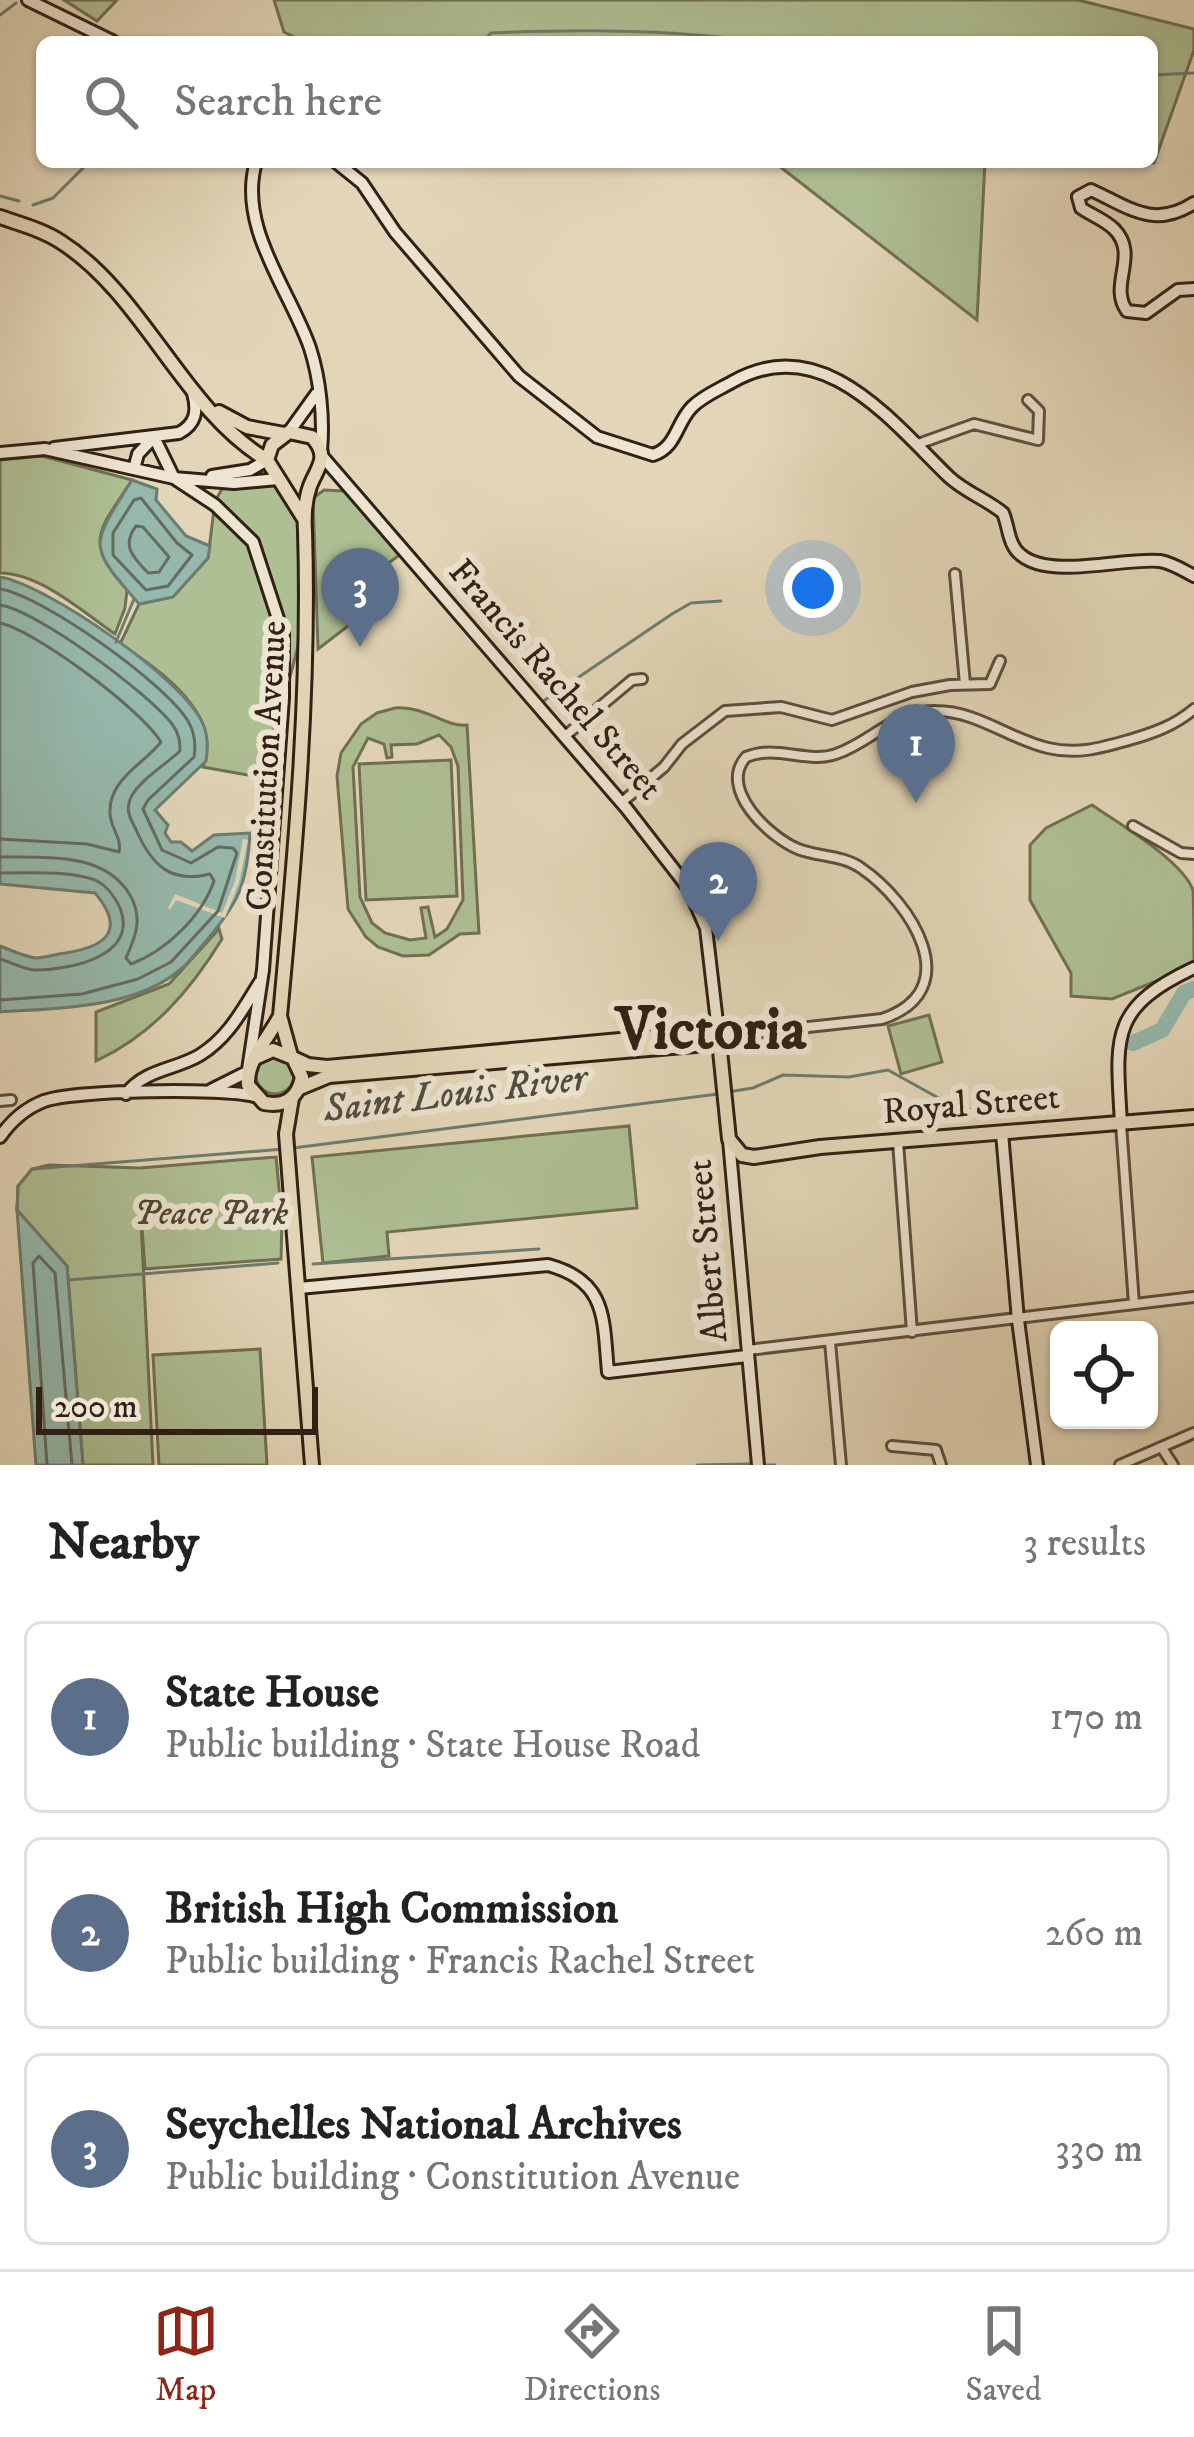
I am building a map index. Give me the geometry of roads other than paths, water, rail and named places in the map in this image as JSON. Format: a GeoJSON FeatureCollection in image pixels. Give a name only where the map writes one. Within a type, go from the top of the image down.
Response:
{"type":"FeatureCollection","features":[{"type":"Feature","properties":{"kind":"main road"},"geometry":{"type":"LineString","coordinates":[[28,0],[102,36]]}},
{"type":"Feature","properties":{"kind":"main road"},"geometry":{"type":"LineString","coordinates":[[45,449],[174,478],[278,479],[295,486],[312,480],[320,469],[323,429],[310,347],[259,231],[251,196],[255,168]]}},
{"type":"Feature","properties":{"kind":"main road"},"geometry":{"type":"LineString","coordinates":[[343,168],[362,183],[395,232],[508,365],[597,436],[642,454],[663,452],[699,401],[741,377],[791,368],[821,371],[847,382],[953,481],[1003,513],[1018,554],[1030,560],[1106,567],[1162,561],[1194,576]]}},
{"type":"Feature","properties":{"kind":"main road"},"geometry":{"type":"LineString","coordinates":[[1194,203],[1162,218],[1091,190],[1078,197],[1081,208],[1112,226],[1124,241],[1127,257],[1120,302],[1127,311],[1146,313],[1178,290],[1194,289]]}},
{"type":"Feature","properties":{"kind":"main road"},"geometry":{"type":"LineString","coordinates":[[0,217],[59,240],[73,251],[127,305],[208,405],[247,447],[267,460],[304,519]]}},
{"type":"Feature","properties":{"kind":"main road"},"geometry":{"type":"LineString","coordinates":[[0,453],[179,433],[190,425],[197,407],[191,386]]}},
{"type":"Feature","properties":{"kind":"main road"},"geometry":{"type":"LineString","coordinates":[[197,479],[250,470],[267,460],[272,445],[317,393]]}},
{"type":"Feature","properties":{"kind":"main road"},"geometry":{"type":"LineString","coordinates":[[208,405],[247,428],[312,437],[322,453]]}},
{"type":"Feature","properties":{"kind":"main road"},"geometry":{"type":"LineString","coordinates":[[134,469],[138,454],[154,437]]}},
{"type":"Feature","properties":{"kind":"main road"},"geometry":{"type":"LineString","coordinates":[[154,437],[174,478],[215,505],[253,542],[283,634],[283,698],[262,980],[250,1067],[259,1100],[286,1137]]}},
{"type":"Feature","properties":{"kind":"main road","name":"Francis Rachel Street"},"geometry":{"type":"LineString","coordinates":[[322,453],[622,802],[699,905],[721,1036]]}},
{"type":"Feature","properties":{"kind":"main road","name":"Constitution Avenue"},"geometry":{"type":"LineString","coordinates":[[292,1057],[280,1016],[305,726],[304,519],[312,480]]}},
{"type":"Feature","properties":{"kind":"main road"},"geometry":{"type":"LineString","coordinates":[[1120,1123],[1118,1057],[1125,1024],[1147,993],[1194,968]]}},
{"type":"Feature","properties":{"kind":"main road"},"geometry":{"type":"LineString","coordinates":[[126,1094],[139,1079],[195,1058],[224,1037],[262,980]]}},
{"type":"Feature","properties":{"kind":"main road","name":"Constitution Avenue"},"geometry":{"type":"LineString","coordinates":[[250,1067],[280,1016]]}},
{"type":"Feature","properties":{"kind":"main road"},"geometry":{"type":"LineString","coordinates":[[208,1091],[273,1050],[308,1065],[327,1067],[721,1036]]}},
{"type":"Feature","properties":{"kind":"main road"},"geometry":{"type":"LineString","coordinates":[[0,1137],[16,1118],[47,1100],[208,1091],[284,1103],[329,1076],[721,1036]]}},
{"type":"Feature","properties":{"kind":"main road","name":"Albert Street"},"geometry":{"type":"LineString","coordinates":[[721,1036],[758,1465]]}},
{"type":"Feature","properties":{"kind":"main road"},"geometry":{"type":"LineString","coordinates":[[292,1057],[299,1066],[286,1137],[312,1465]]}},
{"type":"Feature","properties":{"kind":"main road","name":"Royal Street"},"geometry":{"type":"LineString","coordinates":[[754,1157],[1194,1117]]}},
{"type":"Feature","properties":{"kind":"main road"},"geometry":{"type":"LineString","coordinates":[[1002,1132],[1036,1465]]}},
{"type":"Feature","properties":{"kind":"main road"},"geometry":{"type":"LineString","coordinates":[[729,1139],[742,1155],[754,1157]]}},
{"type":"Feature","properties":{"kind":"main road"},"geometry":{"type":"LineString","coordinates":[[734,1185],[737,1172],[754,1157]]}},
{"type":"Feature","properties":{"kind":"main road"},"geometry":{"type":"LineString","coordinates":[[299,1288],[528,1266],[564,1269],[584,1280],[597,1298],[608,1372],[746,1353]]}},
{"type":"Feature","properties":{"kind":"street"},"geometry":{"type":"LineString","coordinates":[[918,444],[974,424],[1038,440],[1040,411],[1028,400]]}},
{"type":"Feature","properties":{"kind":"street"},"geometry":{"type":"LineString","coordinates":[[955,574],[965,684]]}},
{"type":"Feature","properties":{"kind":"street"},"geometry":{"type":"LineString","coordinates":[[622,802],[664,767],[682,744],[725,711],[782,707],[832,720],[911,692],[990,684],[1000,661]]}},
{"type":"Feature","properties":{"kind":"street"},"geometry":{"type":"LineString","coordinates":[[565,736],[632,680],[642,679]]}},
{"type":"Feature","properties":{"kind":"street"},"geometry":{"type":"LineString","coordinates":[[721,1036],[900,1013],[914,1000],[928,970],[922,942],[901,906],[860,867],[794,848],[744,802],[736,788],[736,775],[746,757],[759,752],[838,754],[915,712],[957,712],[1048,748],[1078,752],[1155,734],[1194,709]]}},
{"type":"Feature","properties":{"kind":"street"},"geometry":{"type":"LineString","coordinates":[[1133,826],[1181,854],[1194,854]]}},
{"type":"Feature","properties":{"kind":"street"},"geometry":{"type":"LineString","coordinates":[[1120,1123],[1134,1304]]}},
{"type":"Feature","properties":{"kind":"street"},"geometry":{"type":"LineString","coordinates":[[898,1141],[912,1332]]}},
{"type":"Feature","properties":{"kind":"street"},"geometry":{"type":"LineString","coordinates":[[746,1353],[1194,1297]]}},
{"type":"Feature","properties":{"kind":"street"},"geometry":{"type":"LineString","coordinates":[[830,1342],[841,1465]]}},
{"type":"Feature","properties":{"kind":"street"},"geometry":{"type":"LineString","coordinates":[[1120,1465],[1194,1432]]}},
{"type":"Feature","properties":{"kind":"street"},"geometry":{"type":"LineString","coordinates":[[892,1446],[936,1450],[941,1465]]}},
{"type":"Feature","properties":{"kind":"street"},"geometry":{"type":"LineString","coordinates":[[1162,1448],[1173,1465]]}},
{"type":"Feature","properties":{"kind":"water"},"geometry":{"type":"Polygon","coordinates":[[[132,480],[157,489],[156,500],[186,536],[210,546],[208,558],[173,597],[139,604],[110,569],[100,545],[108,519],[132,480]]]}},
{"type":"Feature","properties":{"kind":"water"},"geometry":{"type":"Polygon","coordinates":[[[0,577],[80,615],[143,660],[191,705],[203,724],[206,761],[155,810],[168,825],[165,833],[171,842],[181,842],[192,851],[214,835],[250,833],[243,880],[226,916],[183,967],[140,992],[94,1004],[0,1012],[0,946],[43,957],[91,946],[110,927],[105,906],[95,893],[0,884],[0,577]]]}},
{"type":"Feature","properties":{"kind":"water"},"geometry":{"type":"Polygon","coordinates":[[[17,1210],[67,1266],[83,1465],[36,1465],[17,1210]]]}},
{"type":"Feature","properties":{"kind":"waterway"},"geometry":{"type":"LineString","coordinates":[[0,15],[16,3]]}},
{"type":"Feature","properties":{"kind":"waterway"},"geometry":{"type":"LineString","coordinates":[[488,36],[591,31],[701,36]]}},
{"type":"Feature","properties":{"kind":"waterway"},"geometry":{"type":"LineString","coordinates":[[1158,75],[1194,73]]}},
{"type":"Feature","properties":{"kind":"waterway"},"geometry":{"type":"LineString","coordinates":[[33,205],[53,198],[83,168]]}},
{"type":"Feature","properties":{"kind":"waterway"},"geometry":{"type":"LineString","coordinates":[[0,196],[19,201]]}},
{"type":"Feature","properties":{"kind":"waterway"},"geometry":{"type":"LineString","coordinates":[[116,642],[134,599]]}},
{"type":"Feature","properties":{"kind":"waterway"},"geometry":{"type":"LineString","coordinates":[[539,704],[691,603],[721,601]]}},
{"type":"Feature","properties":{"kind":"waterway","name":"Saint Louis River"},"geometry":{"type":"LineString","coordinates":[[1133,1043],[1162,1030],[1184,993],[1194,989]]}},
{"type":"Feature","properties":{"kind":"waterway","name":"Saint Louis River"},"geometry":{"type":"LineString","coordinates":[[728,1092],[783,1075],[849,1077],[888,1070],[953,1106],[972,1110],[993,1103]]}},
{"type":"Feature","properties":{"kind":"waterway","name":"Saint Louis River"},"geometry":{"type":"LineString","coordinates":[[293,1148],[718,1094]]}},
{"type":"Feature","properties":{"kind":"waterway","name":"Saint Louis River"},"geometry":{"type":"LineString","coordinates":[[17,1210],[18,1186],[32,1169],[284,1149]]}},
{"type":"Feature","properties":{"kind":"waterway"},"geometry":{"type":"LineString","coordinates":[[313,1264],[539,1249]]}},
{"type":"Feature","properties":{"kind":"waterway"},"geometry":{"type":"LineString","coordinates":[[68,1280],[278,1263]]}},
{"type":"Feature","properties":{"kind":"waterway"},"geometry":{"type":"LineString","coordinates":[[697,1465],[749,1464]]}},
{"type":"Feature","properties":{"kind":"waterway"},"geometry":{"type":"LineString","coordinates":[[767,1465],[775,1465]]}},
{"type":"Feature","properties":{"kind":"place","name":"Seychelles National Archives"},"geometry":{"type":"Point","coordinates":[360,647]}},
{"type":"Feature","properties":{"kind":"place","name":"State House"},"geometry":{"type":"Point","coordinates":[916,803]}},
{"type":"Feature","properties":{"kind":"place","name":"British High Commission"},"geometry":{"type":"Point","coordinates":[718,941]}},
{"type":"Feature","properties":{"kind":"district","name":"Victoria"},"geometry":{"type":"Point","coordinates":[711,1030]}},
{"type":"Feature","properties":{"kind":"park label","name":"Peace Park"},"geometry":{"type":"Point","coordinates":[211,1213]}}]}
